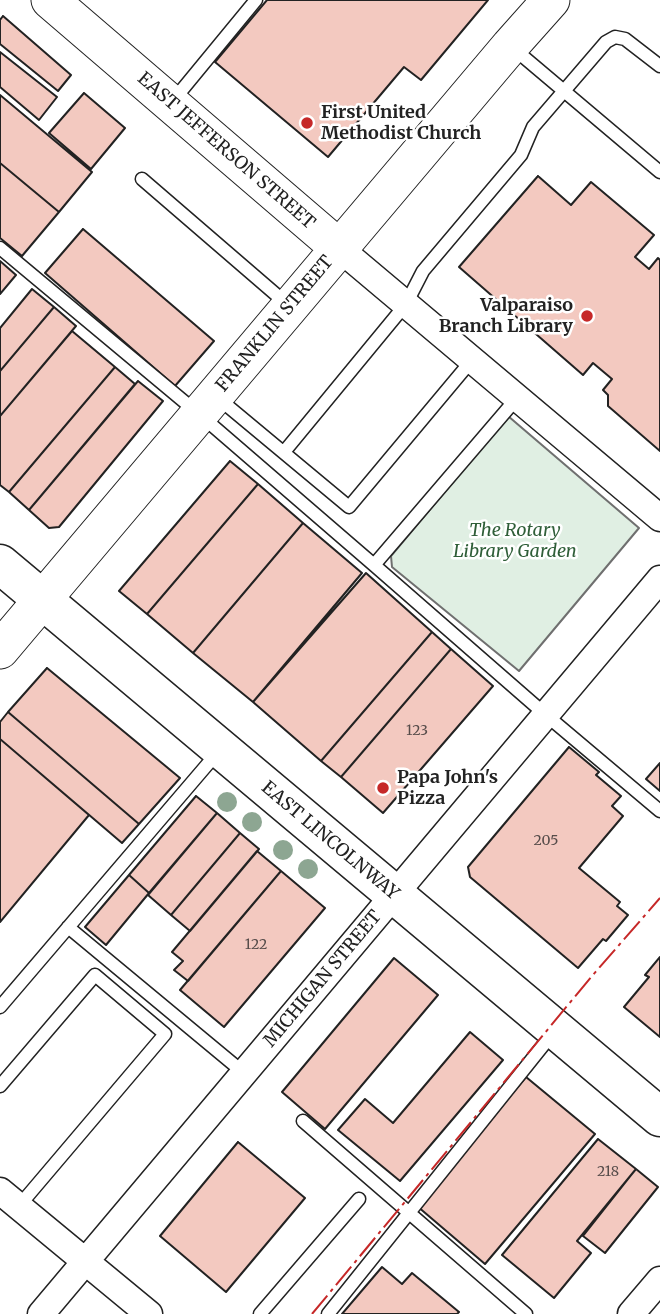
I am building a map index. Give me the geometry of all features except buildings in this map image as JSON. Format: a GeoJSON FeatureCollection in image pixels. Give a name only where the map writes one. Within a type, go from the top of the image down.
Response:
{"type":"FeatureCollection","features":[{"type":"Feature","properties":{"kind":"main road","name":"EAST JEFFERSON STREET"},"geometry":{"type":"LineString","coordinates":[[50,0],[339,248]]}},
{"type":"Feature","properties":{"kind":"main road","name":"FRANKLIN STREET"},"geometry":{"type":"LineString","coordinates":[[0,650],[551,0]]}},
{"type":"Feature","properties":{"kind":"main road","name":"EAST LINCOLNWAY"},"geometry":{"type":"LineString","coordinates":[[0,564],[660,1117]]}},
{"type":"Feature","properties":{"kind":"street","name":"EAST JEFFERSON STREET"},"geometry":{"type":"LineString","coordinates":[[339,248],[660,518]]}},
{"type":"Feature","properties":{"kind":"street","name":"MICHIGAN STREET"},"geometry":{"type":"LineString","coordinates":[[41,1314],[660,579]]}},
{"type":"Feature","properties":{"kind":"street"},"geometry":{"type":"LineString","coordinates":[[9,1198],[149,1314]]}},
{"type":"Feature","properties":{"kind":"street"},"geometry":{"type":"LineString","coordinates":[[631,1314],[660,1280]]}},
{"type":"Feature","properties":{"kind":"lane"},"geometry":{"type":"LineString","coordinates":[[170,103],[256,0]]}},
{"type":"Feature","properties":{"kind":"lane"},"geometry":{"type":"LineString","coordinates":[[284,452],[406,304],[423,271],[521,155],[533,127],[606,42],[615,37],[625,39],[660,66]]}},
{"type":"Feature","properties":{"kind":"lane"},"geometry":{"type":"LineString","coordinates":[[510,46],[660,172]]}},
{"type":"Feature","properties":{"kind":"lane"},"geometry":{"type":"LineString","coordinates":[[142,179],[290,307]]}},
{"type":"Feature","properties":{"kind":"lane"},"geometry":{"type":"LineString","coordinates":[[0,248],[207,405],[284,452],[349,507],[472,360]]}},
{"type":"Feature","properties":{"kind":"lane"},"geometry":{"type":"LineString","coordinates":[[374,565],[517,398]]}},
{"type":"Feature","properties":{"kind":"lane"},"geometry":{"type":"LineString","coordinates":[[207,405],[374,565],[660,811]]}},
{"type":"Feature","properties":{"kind":"lane"},"geometry":{"type":"LineString","coordinates":[[0,1007],[220,749]]}},
{"type":"Feature","properties":{"kind":"lane"},"geometry":{"type":"LineString","coordinates":[[68,927],[244,1073]]}},
{"type":"Feature","properties":{"kind":"lane"},"geometry":{"type":"LineString","coordinates":[[0,1086],[94,975],[165,1034],[9,1198]]}},
{"type":"Feature","properties":{"kind":"lane"},"geometry":{"type":"LineString","coordinates":[[328,1314],[556,1030]]}},
{"type":"Feature","properties":{"kind":"lane"},"geometry":{"type":"LineString","coordinates":[[303,1121],[519,1312]]}},
{"type":"Feature","properties":{"kind":"lane"},"geometry":{"type":"LineString","coordinates":[[260,1314],[359,1199]]}},
{"type":"Feature","properties":{"kind":"green space","name":"The Rotary Library Garden"},"geometry":{"type":"Polygon","coordinates":[[[508,416],[639,528],[519,671],[392,567],[391,556],[508,416]]]}},
{"type":"Feature","properties":{"kind":"power"},"geometry":{"type":"LineString","coordinates":[[312,1314],[592,976],[660,898]]}},
{"type":"Feature","properties":{"kind":"place","name":"First United Methodist Church"},"geometry":{"type":"Point","coordinates":[307,123]}},
{"type":"Feature","properties":{"kind":"place","name":"Valparaiso Branch Library"},"geometry":{"type":"Point","coordinates":[587,316]}},
{"type":"Feature","properties":{"kind":"place","name":"Papa John's Pizza"},"geometry":{"type":"Point","coordinates":[383,788]}}]}
